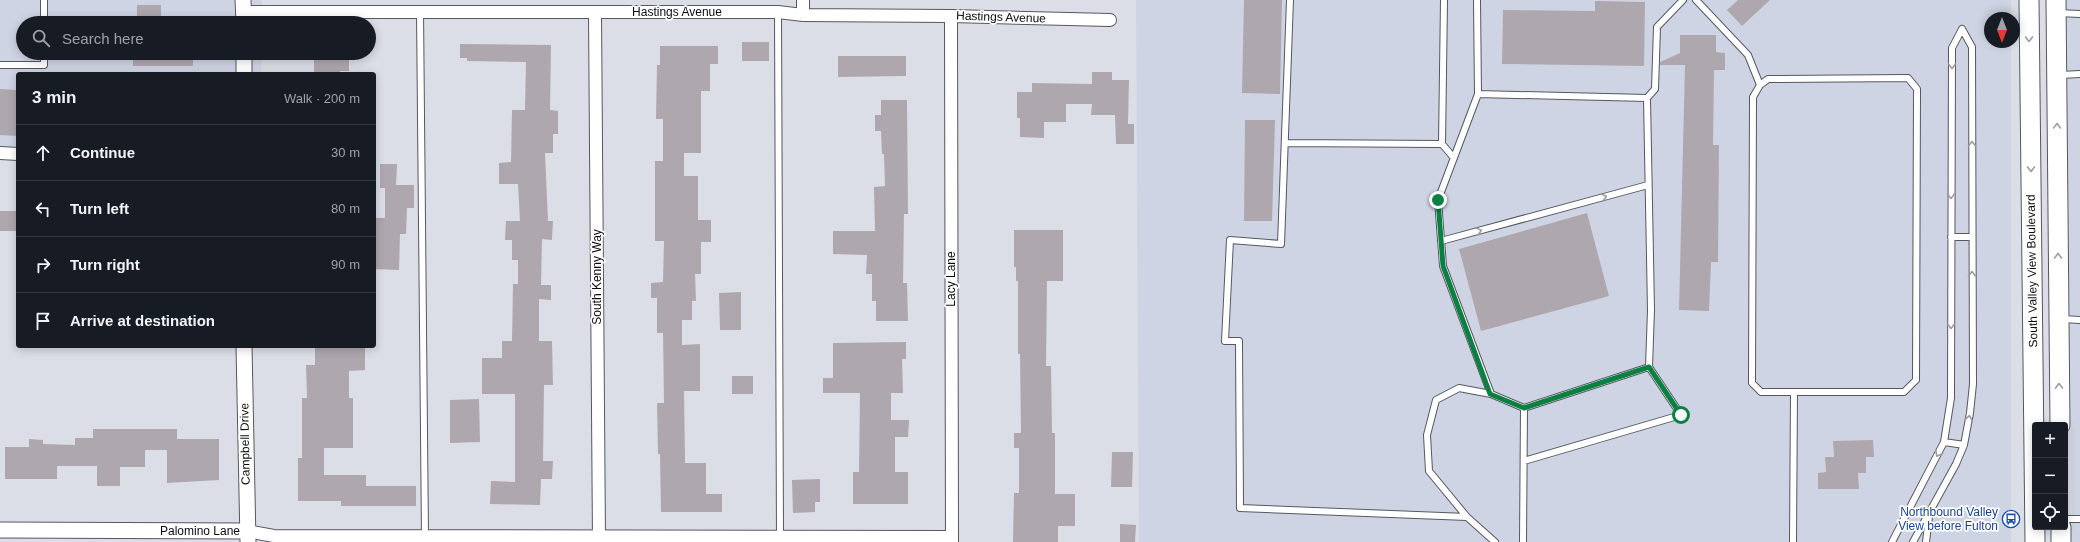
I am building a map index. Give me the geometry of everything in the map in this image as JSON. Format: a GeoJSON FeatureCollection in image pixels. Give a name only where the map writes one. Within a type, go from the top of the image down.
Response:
{"type":"FeatureCollection","features":[{"type":"Feature","properties":{"kind":"main road","name":"South Valley View Boulevard"},"geometry":{"type":"LineString","coordinates":[[2029,0],[2035,542]]}},
{"type":"Feature","properties":{"kind":"main road"},"geometry":{"type":"LineString","coordinates":[[2052,4],[2056,74],[2060,422]]}},
{"type":"Feature","properties":{"kind":"main road"},"geometry":{"type":"LineString","coordinates":[[2032,320],[2058,319]]}},
{"type":"Feature","properties":{"kind":"main road"},"geometry":{"type":"LineString","coordinates":[[2061,530],[2061,542]]}},
{"type":"Feature","properties":{"kind":"street"},"geometry":{"type":"LineString","coordinates":[[802,0],[803,15]]}},
{"type":"Feature","properties":{"kind":"street","name":"Hastings Avenue"},"geometry":{"type":"LineString","coordinates":[[244,9],[595,13],[778,12],[803,15],[951,16],[1110,20]]}},
{"type":"Feature","properties":{"kind":"street","name":"South Kenny Way"},"geometry":{"type":"LineString","coordinates":[[595,13],[598,539]]}},
{"type":"Feature","properties":{"kind":"street","name":"Lacy Lane"},"geometry":{"type":"LineString","coordinates":[[951,16],[952,540]]}},
{"type":"Feature","properties":{"kind":"street"},"geometry":{"type":"LineString","coordinates":[[244,60],[244,72]]}},
{"type":"Feature","properties":{"kind":"street"},"geometry":{"type":"LineString","coordinates":[[0,153],[16,154]]}},
{"type":"Feature","properties":{"kind":"street","name":"Campbell Drive"},"geometry":{"type":"LineString","coordinates":[[244,348],[247,537]]}},
{"type":"Feature","properties":{"kind":"street","name":"Palomino Lane"},"geometry":{"type":"LineString","coordinates":[[0,530],[247,537],[952,540]]}},
{"type":"Feature","properties":{"kind":"lane"},"geometry":{"type":"LineString","coordinates":[[44,0],[44,16]]}},
{"type":"Feature","properties":{"kind":"lane"},"geometry":{"type":"LineString","coordinates":[[1290,0],[1281,244],[1230,240],[1225,341],[1239,341],[1240,508],[1467,517]]}},
{"type":"Feature","properties":{"kind":"lane"},"geometry":{"type":"LineString","coordinates":[[1444,0],[1442,144],[1454,158]]}},
{"type":"Feature","properties":{"kind":"lane"},"geometry":{"type":"LineString","coordinates":[[1477,0],[1478,94],[1438,200],[1443,266],[1490,394]]}},
{"type":"Feature","properties":{"kind":"lane"},"geometry":{"type":"LineString","coordinates":[[1524,460],[1681,415],[1649,367],[1651,310],[1647,98],[1655,89],[1657,27],[1683,0]]}},
{"type":"Feature","properties":{"kind":"lane"},"geometry":{"type":"LineString","coordinates":[[1696,0],[1748,55],[1760,85]]}},
{"type":"Feature","properties":{"kind":"lane"},"geometry":{"type":"LineString","coordinates":[[2052,4],[2080,14]]}},
{"type":"Feature","properties":{"kind":"lane"},"geometry":{"type":"LineString","coordinates":[[420,12],[425,538]]}},
{"type":"Feature","properties":{"kind":"lane"},"geometry":{"type":"LineString","coordinates":[[778,12],[780,539]]}},
{"type":"Feature","properties":{"kind":"lane"},"geometry":{"type":"LineString","coordinates":[[1892,542],[1944,442],[1951,398],[1952,48],[1962,30],[1972,47],[1973,384],[1964,445],[1956,464],[1913,542]]}},
{"type":"Feature","properties":{"kind":"lane"},"geometry":{"type":"LineString","coordinates":[[0,65],[44,65],[44,60]]}},
{"type":"Feature","properties":{"kind":"lane"},"geometry":{"type":"LineString","coordinates":[[2056,74],[2080,74]]}},
{"type":"Feature","properties":{"kind":"lane"},"geometry":{"type":"LineString","coordinates":[[1908,78],[1917,89],[1916,380],[1904,392],[1761,392],[1752,383],[1753,97],[1760,85],[1768,79],[1908,78]]}},
{"type":"Feature","properties":{"kind":"lane"},"geometry":{"type":"LineString","coordinates":[[1478,94],[1647,98]]}},
{"type":"Feature","properties":{"kind":"lane"},"geometry":{"type":"LineString","coordinates":[[1285,143],[1442,144]]}},
{"type":"Feature","properties":{"kind":"lane"},"geometry":{"type":"LineString","coordinates":[[1441,241],[1648,185]]}},
{"type":"Feature","properties":{"kind":"lane"},"geometry":{"type":"LineString","coordinates":[[1951,237],[1972,237]]}},
{"type":"Feature","properties":{"kind":"lane"},"geometry":{"type":"LineString","coordinates":[[2058,319],[2080,320]]}},
{"type":"Feature","properties":{"kind":"lane"},"geometry":{"type":"LineString","coordinates":[[1495,542],[1467,517],[1429,471],[1427,435],[1436,400],[1459,388],[1490,394],[1524,408],[1649,367]]}},
{"type":"Feature","properties":{"kind":"lane"},"geometry":{"type":"LineString","coordinates":[[1793,542],[1794,392]]}},
{"type":"Feature","properties":{"kind":"lane"},"geometry":{"type":"LineString","coordinates":[[1523,542],[1524,408]]}},
{"type":"Feature","properties":{"kind":"lane"},"geometry":{"type":"LineString","coordinates":[[1944,442],[1964,445]]}},
{"type":"Feature","properties":{"kind":"lane"},"geometry":{"type":"LineString","coordinates":[[1926,542],[1930,510]]}},
{"type":"Feature","properties":{"kind":"lane"},"geometry":{"type":"LineString","coordinates":[[2068,519],[2080,519]]}},
{"type":"Feature","properties":{"kind":"shaded area"},"geometry":{"type":"Polygon","coordinates":[[[0,0],[262,0],[262,16],[16,16],[16,60],[262,60],[261,72],[16,72],[16,158],[0,156],[0,0]]]}},
{"type":"Feature","properties":{"kind":"shaded area"},"geometry":{"type":"Polygon","coordinates":[[[1136,0],[2011,0],[2011,12],[1984,12],[1984,48],[2011,48],[2011,542],[1139,542],[1136,0]]]}},
{"type":"Feature","properties":{"kind":"shaded area"},"geometry":{"type":"Polygon","coordinates":[[[2066,0],[2080,0],[2080,542],[2072,542],[2066,0]]]}},
{"type":"Feature","properties":{"kind":"building"},"geometry":{"type":"Polygon","coordinates":[[[1244,0],[1282,0],[1280,94],[1242,93],[1244,0]]]}},
{"type":"Feature","properties":{"kind":"building"},"geometry":{"type":"Polygon","coordinates":[[[1738,0],[1770,0],[1742,26],[1727,10],[1738,0]]]}},
{"type":"Feature","properties":{"kind":"building"},"geometry":{"type":"Polygon","coordinates":[[[1595,1],[1645,2],[1644,66],[1502,64],[1503,10],[1595,11],[1595,1]]]}},
{"type":"Feature","properties":{"kind":"building"},"geometry":{"type":"Polygon","coordinates":[[[137,5],[161,5],[161,16],[137,16],[137,5]]]}},
{"type":"Feature","properties":{"kind":"building"},"geometry":{"type":"Polygon","coordinates":[[[1680,35],[1716,35],[1716,52],[1725,53],[1725,70],[1714,70],[1713,145],[1719,145],[1718,262],[1711,262],[1709,311],[1679,310],[1685,65],[1660,65],[1660,62],[1680,53],[1680,35]]]}},
{"type":"Feature","properties":{"kind":"building"},"geometry":{"type":"Polygon","coordinates":[[[742,42],[769,42],[769,61],[742,61],[742,42]]]}},
{"type":"Feature","properties":{"kind":"building"},"geometry":{"type":"Polygon","coordinates":[[[460,44],[551,45],[550,110],[558,111],[558,134],[553,134],[553,153],[545,153],[548,221],[553,221],[552,240],[542,239],[541,285],[551,285],[551,300],[539,299],[539,341],[552,341],[553,385],[544,385],[543,461],[553,461],[552,479],[541,479],[540,505],[490,504],[491,481],[515,482],[515,394],[482,394],[482,358],[502,358],[502,341],[512,341],[513,284],[518,284],[518,260],[512,260],[512,240],[505,240],[506,221],[520,221],[518,184],[499,184],[499,163],[511,162],[512,110],[525,110],[526,62],[467,61],[467,58],[460,58],[460,44]]]}},
{"type":"Feature","properties":{"kind":"building"},"geometry":{"type":"Polygon","coordinates":[[[660,46],[718,46],[718,64],[710,64],[710,91],[701,91],[701,153],[684,153],[684,176],[698,176],[698,220],[711,220],[711,242],[701,242],[701,274],[695,274],[696,301],[692,301],[692,320],[682,320],[682,345],[700,344],[700,391],[684,391],[685,463],[706,463],[706,494],[722,494],[722,512],[661,512],[657,403],[664,403],[663,333],[657,333],[657,298],[651,298],[651,283],[663,282],[664,241],[655,241],[655,161],[663,161],[663,119],[656,119],[657,65],[660,65],[660,46]]]}},
{"type":"Feature","properties":{"kind":"building"},"geometry":{"type":"Polygon","coordinates":[[[838,56],[906,56],[906,76],[838,77],[838,56]]]}},
{"type":"Feature","properties":{"kind":"building"},"geometry":{"type":"Polygon","coordinates":[[[133,60],[193,60],[193,66],[133,66],[133,60]]]}},
{"type":"Feature","properties":{"kind":"building"},"geometry":{"type":"Polygon","coordinates":[[[314,60],[349,60],[349,71],[314,72],[314,60]]]}},
{"type":"Feature","properties":{"kind":"building"},"geometry":{"type":"Polygon","coordinates":[[[1092,72],[1112,72],[1112,80],[1129,80],[1128,124],[1134,124],[1134,144],[1116,144],[1115,115],[1091,115],[1092,104],[1066,104],[1066,122],[1044,122],[1044,138],[1020,137],[1020,118],[1017,118],[1017,92],[1032,92],[1032,83],[1092,84],[1092,72]]]}},
{"type":"Feature","properties":{"kind":"building"},"geometry":{"type":"Polygon","coordinates":[[[0,89],[16,90],[16,136],[0,135],[0,89]]]}},
{"type":"Feature","properties":{"kind":"building"},"geometry":{"type":"Polygon","coordinates":[[[881,100],[907,100],[908,214],[904,214],[903,283],[907,283],[908,321],[876,321],[876,301],[872,301],[872,274],[866,274],[867,255],[833,254],[833,231],[875,231],[874,187],[885,186],[884,154],[882,154],[881,131],[875,131],[875,115],[881,115],[881,100]]]}},
{"type":"Feature","properties":{"kind":"building"},"geometry":{"type":"Polygon","coordinates":[[[1245,120],[1275,120],[1272,221],[1244,221],[1245,120]]]}},
{"type":"Feature","properties":{"kind":"building"},"geometry":{"type":"Polygon","coordinates":[[[380,164],[397,164],[396,185],[414,185],[414,208],[407,208],[406,234],[400,234],[399,270],[376,269],[376,218],[385,218],[385,188],[380,188],[380,164]]]}},
{"type":"Feature","properties":{"kind":"building"},"geometry":{"type":"Polygon","coordinates":[[[0,211],[16,211],[16,231],[0,231],[0,211]]]}},
{"type":"Feature","properties":{"kind":"building"},"geometry":{"type":"Polygon","coordinates":[[[1587,213],[1609,296],[1481,331],[1459,249],[1587,213]]]}},
{"type":"Feature","properties":{"kind":"building"},"geometry":{"type":"Polygon","coordinates":[[[1014,230],[1063,230],[1063,281],[1047,281],[1046,366],[1051,366],[1052,433],[1055,433],[1055,494],[1075,494],[1075,526],[1058,526],[1058,542],[1013,542],[1014,493],[1019,493],[1019,448],[1014,448],[1014,433],[1021,433],[1020,354],[1018,354],[1018,281],[1016,281],[1016,267],[1014,267],[1014,230]]]}},
{"type":"Feature","properties":{"kind":"building"},"geometry":{"type":"Polygon","coordinates":[[[741,292],[741,330],[720,330],[719,293],[741,292]]]}},
{"type":"Feature","properties":{"kind":"building"},"geometry":{"type":"Polygon","coordinates":[[[906,342],[906,359],[902,359],[903,393],[891,393],[891,420],[909,420],[908,437],[895,437],[895,472],[908,472],[908,504],[853,504],[853,472],[859,472],[860,393],[823,393],[823,378],[833,378],[833,343],[906,342]]]}},
{"type":"Feature","properties":{"kind":"building"},"geometry":{"type":"Polygon","coordinates":[[[315,348],[365,348],[365,370],[349,371],[349,398],[353,398],[353,448],[324,448],[324,475],[366,475],[366,486],[416,486],[416,506],[341,506],[341,501],[298,501],[298,458],[302,458],[302,398],[307,398],[306,365],[315,365],[315,348]]]}},
{"type":"Feature","properties":{"kind":"building"},"geometry":{"type":"Polygon","coordinates":[[[732,376],[753,376],[753,394],[732,394],[732,376]]]}},
{"type":"Feature","properties":{"kind":"building"},"geometry":{"type":"Polygon","coordinates":[[[479,399],[480,442],[450,443],[450,400],[479,399]]]}},
{"type":"Feature","properties":{"kind":"building"},"geometry":{"type":"Polygon","coordinates":[[[93,429],[177,429],[177,439],[219,439],[219,480],[167,483],[167,450],[145,450],[145,467],[120,467],[120,486],[97,486],[97,466],[57,466],[57,479],[5,479],[5,447],[29,447],[29,439],[43,440],[43,444],[75,445],[75,438],[93,438],[93,429]]]}},
{"type":"Feature","properties":{"kind":"building"},"geometry":{"type":"Polygon","coordinates":[[[1873,440],[1874,457],[1866,457],[1866,473],[1858,473],[1859,489],[1818,489],[1818,473],[1826,472],[1825,457],[1834,457],[1833,441],[1873,440]]]}},
{"type":"Feature","properties":{"kind":"building"},"geometry":{"type":"Polygon","coordinates":[[[1112,452],[1133,452],[1132,487],[1111,487],[1112,452]]]}},
{"type":"Feature","properties":{"kind":"building"},"geometry":{"type":"Polygon","coordinates":[[[820,479],[820,502],[815,502],[815,512],[793,513],[792,480],[820,479]]]}},
{"type":"Feature","properties":{"kind":"building"},"geometry":{"type":"Polygon","coordinates":[[[1120,524],[1136,525],[1135,542],[1120,542],[1120,524]]]}},
{"type":"Feature","properties":{"kind":"place","name":"Northbound Valley View before Fulton"},"geometry":{"type":"Point","coordinates":[2011,519]}},
{"type":"Feature","properties":{"kind":"route"},"geometry":{"type":"LineString","coordinates":[[1438,200],[1443,266],[1490,394],[1524,408],[1649,367],[1681,415]]}}]}
